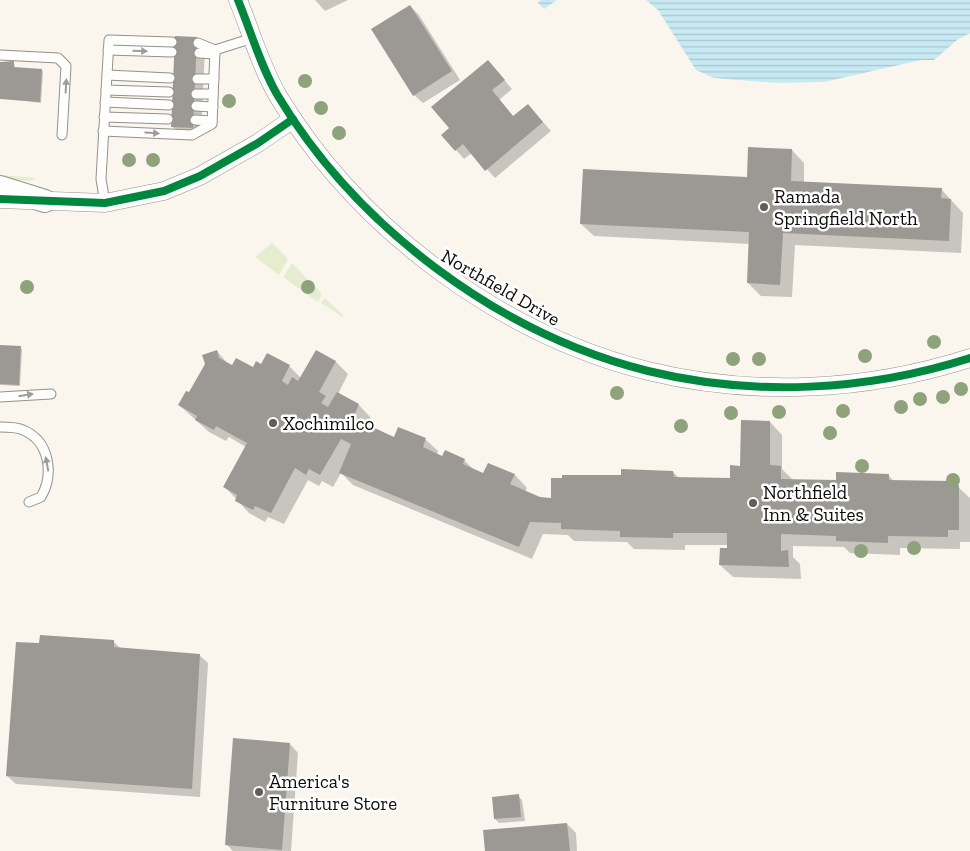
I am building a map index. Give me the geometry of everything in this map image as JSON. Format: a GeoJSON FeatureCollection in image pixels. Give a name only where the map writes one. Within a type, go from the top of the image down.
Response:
{"type":"FeatureCollection","features":[{"type":"Feature","properties":{"kind":"street","name":"Northfield Drive"},"geometry":{"type":"LineString","coordinates":[[238,0],[277,94],[307,140],[359,201],[390,231],[440,273],[541,331],[594,354],[647,370],[728,384],[786,387],[878,380],[933,370],[970,358]]}},
{"type":"Feature","properties":{"kind":"street"},"geometry":{"type":"LineString","coordinates":[[0,199],[105,203],[164,191],[191,181],[258,144],[293,119]]}},
{"type":"Feature","properties":{"kind":"street"},"geometry":{"type":"LineString","coordinates":[[0,186],[45,201]]}},
{"type":"Feature","properties":{"kind":"lane"},"geometry":{"type":"LineString","coordinates":[[199,53],[215,52],[253,38]]}},
{"type":"Feature","properties":{"kind":"lane"},"geometry":{"type":"LineString","coordinates":[[105,203],[101,179],[109,40],[172,42]]}},
{"type":"Feature","properties":{"kind":"lane"},"geometry":{"type":"LineString","coordinates":[[198,43],[215,52]]}},
{"type":"Feature","properties":{"kind":"lane"},"geometry":{"type":"LineString","coordinates":[[108,50],[172,52]]}},
{"type":"Feature","properties":{"kind":"lane"},"geometry":{"type":"LineString","coordinates":[[104,131],[192,135],[212,124],[215,52]]}},
{"type":"Feature","properties":{"kind":"lane"},"geometry":{"type":"LineString","coordinates":[[0,55],[58,58],[66,66],[62,135]]}},
{"type":"Feature","properties":{"kind":"lane"},"geometry":{"type":"LineString","coordinates":[[107,75],[170,78]]}},
{"type":"Feature","properties":{"kind":"lane"},"geometry":{"type":"LineString","coordinates":[[196,79],[214,80]]}},
{"type":"Feature","properties":{"kind":"lane"},"geometry":{"type":"LineString","coordinates":[[106,90],[169,92]]}},
{"type":"Feature","properties":{"kind":"lane"},"geometry":{"type":"LineString","coordinates":[[196,94],[213,94]]}},
{"type":"Feature","properties":{"kind":"lane"},"geometry":{"type":"LineString","coordinates":[[105,102],[169,105]]}},
{"type":"Feature","properties":{"kind":"lane"},"geometry":{"type":"LineString","coordinates":[[196,106],[212,107]]}},
{"type":"Feature","properties":{"kind":"lane"},"geometry":{"type":"LineString","coordinates":[[104,117],[168,120]]}},
{"type":"Feature","properties":{"kind":"lane"},"geometry":{"type":"LineString","coordinates":[[195,120],[212,121]]}},
{"type":"Feature","properties":{"kind":"lane"},"geometry":{"type":"LineString","coordinates":[[0,396],[51,394]]}},
{"type":"Feature","properties":{"kind":"lane"},"geometry":{"type":"LineString","coordinates":[[0,426],[22,429],[32,435],[46,455],[49,475],[48,483],[41,498],[29,502]]}},
{"type":"Feature","properties":{"kind":"green space"},"geometry":{"type":"Polygon","coordinates":[[[0,175],[37,178],[30,181],[0,179],[0,175]]]}},
{"type":"Feature","properties":{"kind":"green space"},"geometry":{"type":"Polygon","coordinates":[[[272,243],[288,259],[279,275],[255,257],[272,243]]]}},
{"type":"Feature","properties":{"kind":"green space"},"geometry":{"type":"Polygon","coordinates":[[[292,263],[322,294],[318,302],[283,277],[292,263]]]}},
{"type":"Feature","properties":{"kind":"green space"},"geometry":{"type":"Polygon","coordinates":[[[325,298],[343,315],[343,317],[321,303],[325,298]]]}},
{"type":"Feature","properties":{"kind":"water"},"geometry":{"type":"Polygon","coordinates":[[[541,0],[557,0],[544,9],[538,3],[541,0]]]}},
{"type":"Feature","properties":{"kind":"water"},"geometry":{"type":"Polygon","coordinates":[[[646,0],[970,0],[970,33],[957,40],[934,60],[921,60],[824,82],[778,83],[714,78],[696,70],[658,10],[646,0]]]}},
{"type":"Feature","properties":{"kind":"building"},"geometry":{"type":"Polygon","coordinates":[[[410,5],[452,71],[413,96],[371,29],[410,5]]]}},
{"type":"Feature","properties":{"kind":"building"},"geometry":{"type":"Polygon","coordinates":[[[175,36],[197,37],[193,128],[171,127],[175,36]]]}},
{"type":"Feature","properties":{"kind":"building"},"geometry":{"type":"Polygon","coordinates":[[[488,60],[505,80],[492,90],[513,116],[528,104],[543,122],[485,171],[463,144],[455,151],[441,135],[449,128],[431,107],[488,60]]]}},
{"type":"Feature","properties":{"kind":"building"},"geometry":{"type":"Polygon","coordinates":[[[14,61],[14,67],[42,69],[40,102],[0,99],[0,62],[14,61]]]}},
{"type":"Feature","properties":{"kind":"building"},"geometry":{"type":"Polygon","coordinates":[[[748,147],[792,149],[791,181],[942,188],[941,198],[951,199],[949,241],[783,233],[780,285],[747,283],[749,232],[580,224],[583,169],[747,177],[748,147]]]}},
{"type":"Feature","properties":{"kind":"building"},"geometry":{"type":"Polygon","coordinates":[[[0,345],[21,346],[19,385],[0,384],[0,345]]]}},
{"type":"Feature","properties":{"kind":"building"},"geometry":{"type":"Polygon","coordinates":[[[217,350],[219,358],[232,365],[236,358],[253,367],[256,361],[261,364],[267,353],[290,365],[282,381],[288,385],[292,377],[298,381],[316,350],[336,361],[319,392],[326,396],[321,403],[328,407],[337,392],[359,404],[353,418],[394,437],[398,427],[426,438],[423,447],[442,456],[445,450],[465,459],[463,464],[483,473],[488,463],[515,474],[510,484],[540,497],[551,498],[551,478],[562,478],[562,475],[621,475],[621,469],[673,471],[674,477],[730,478],[730,465],[740,466],[741,420],[770,421],[770,465],[781,466],[781,479],[836,480],[836,472],[889,474],[889,480],[949,481],[949,485],[959,485],[959,530],[948,530],[948,537],[888,536],[888,543],[836,541],[836,536],[781,534],[781,551],[788,550],[789,567],[719,565],[720,548],[727,548],[727,533],[673,533],[673,538],[620,537],[620,531],[561,529],[561,523],[530,522],[519,547],[339,473],[351,444],[341,439],[320,475],[309,469],[306,475],[295,468],[271,513],[255,506],[253,510],[235,501],[237,495],[223,487],[247,443],[216,426],[214,430],[195,420],[197,416],[178,405],[186,391],[189,392],[205,364],[202,355],[217,350]]]}},
{"type":"Feature","properties":{"kind":"building"},"geometry":{"type":"Polygon","coordinates":[[[40,635],[114,640],[114,647],[200,654],[192,789],[6,776],[16,642],[39,643],[40,635]]]}},
{"type":"Feature","properties":{"kind":"building"},"geometry":{"type":"Polygon","coordinates":[[[233,738],[290,743],[282,850],[225,845],[233,738]]]}},
{"type":"Feature","properties":{"kind":"building"},"geometry":{"type":"Polygon","coordinates":[[[519,794],[521,817],[494,819],[492,797],[519,794]]]}},
{"type":"Feature","properties":{"kind":"building"},"geometry":{"type":"Polygon","coordinates":[[[567,823],[570,851],[485,851],[483,830],[567,823]]]}},
{"type":"Feature","properties":{"kind":"cycle path"},"geometry":{"type":"LineString","coordinates":[[238,0],[261,61],[278,96],[310,144],[348,189],[390,231],[437,269],[486,302],[538,331],[593,354],[648,371],[729,385],[810,387],[851,383],[891,378],[970,358]]}},
{"type":"Feature","properties":{"kind":"cycle path"},"geometry":{"type":"LineString","coordinates":[[0,199],[105,203],[164,191],[200,176],[258,143],[293,119]]}},
{"type":"Feature","properties":{"kind":"place","name":"Ramada Springfield North"},"geometry":{"type":"Point","coordinates":[764,207]}},
{"type":"Feature","properties":{"kind":"place","name":"Xochimilco"},"geometry":{"type":"Point","coordinates":[273,423]}},
{"type":"Feature","properties":{"kind":"place","name":"Northfield Inn & Suites"},"geometry":{"type":"Point","coordinates":[753,503]}},
{"type":"Feature","properties":{"kind":"place","name":"America's Furniture Store"},"geometry":{"type":"Point","coordinates":[259,792]}}]}
